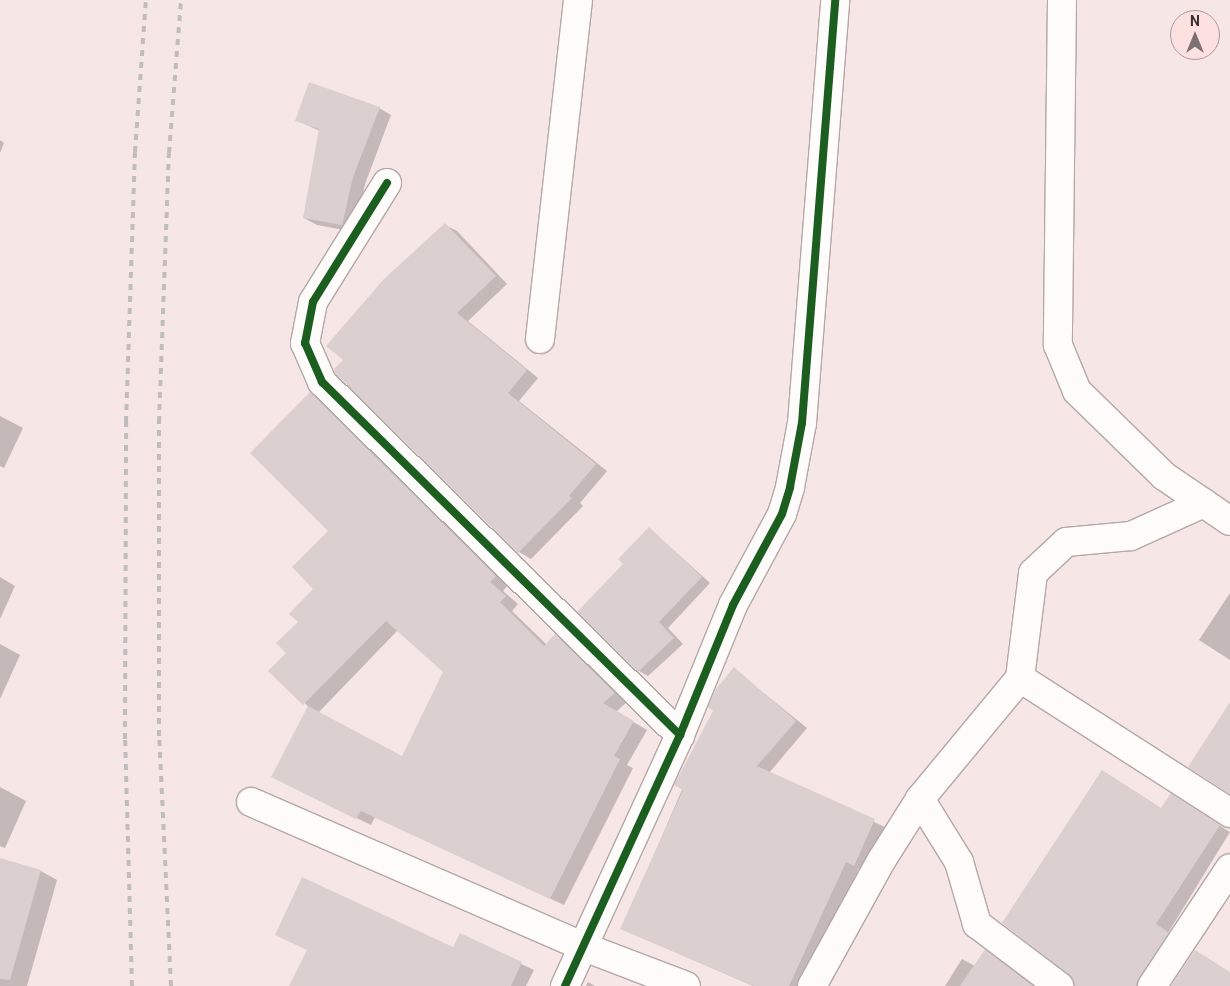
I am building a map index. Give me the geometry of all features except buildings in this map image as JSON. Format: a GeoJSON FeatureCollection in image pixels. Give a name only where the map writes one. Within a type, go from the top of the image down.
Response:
{"type":"FeatureCollection","features":[{"type":"Feature","properties":{"kind":"street"},"geometry":{"type":"LineString","coordinates":[[540,339],[578,0]]}},
{"type":"Feature","properties":{"kind":"street"},"geometry":{"type":"LineString","coordinates":[[565,986],[680,735],[733,605],[782,514],[792,477],[802,423],[836,0]]}},
{"type":"Feature","properties":{"kind":"street"},"geometry":{"type":"LineString","coordinates":[[1062,0],[1058,345],[1076,391],[1164,476],[1230,521]]}},
{"type":"Feature","properties":{"kind":"street"},"geometry":{"type":"LineString","coordinates":[[387,183],[313,302],[305,343],[322,382],[680,735]]}},
{"type":"Feature","properties":{"kind":"street"},"geometry":{"type":"LineString","coordinates":[[812,986],[881,861],[920,799],[1020,678],[1034,573],[1066,542],[1132,536],[1204,502]]}},
{"type":"Feature","properties":{"kind":"street"},"geometry":{"type":"LineString","coordinates":[[1020,678],[1230,813]]}},
{"type":"Feature","properties":{"kind":"street"},"geometry":{"type":"LineString","coordinates":[[920,799],[959,862],[977,924],[1059,986]]}},
{"type":"Feature","properties":{"kind":"street"},"geometry":{"type":"LineString","coordinates":[[251,802],[584,947],[686,986]]}},
{"type":"Feature","properties":{"kind":"street"},"geometry":{"type":"LineString","coordinates":[[1152,986],[1230,868]]}},
{"type":"Feature","properties":{"kind":"railway"},"geometry":{"type":"LineString","coordinates":[[132,986],[125,739],[126,422],[135,152],[146,0]]}},
{"type":"Feature","properties":{"kind":"railway"},"geometry":{"type":"LineString","coordinates":[[171,986],[159,736],[159,422],[169,153],[181,0]]}},
{"type":"Feature","properties":{"kind":"cycle path"},"geometry":{"type":"LineString","coordinates":[[565,986],[680,735],[733,605],[782,514],[790,487],[802,423],[835,0]]}},
{"type":"Feature","properties":{"kind":"cycle path"},"geometry":{"type":"LineString","coordinates":[[387,183],[313,302],[305,343],[322,382],[680,735]]}}]}
